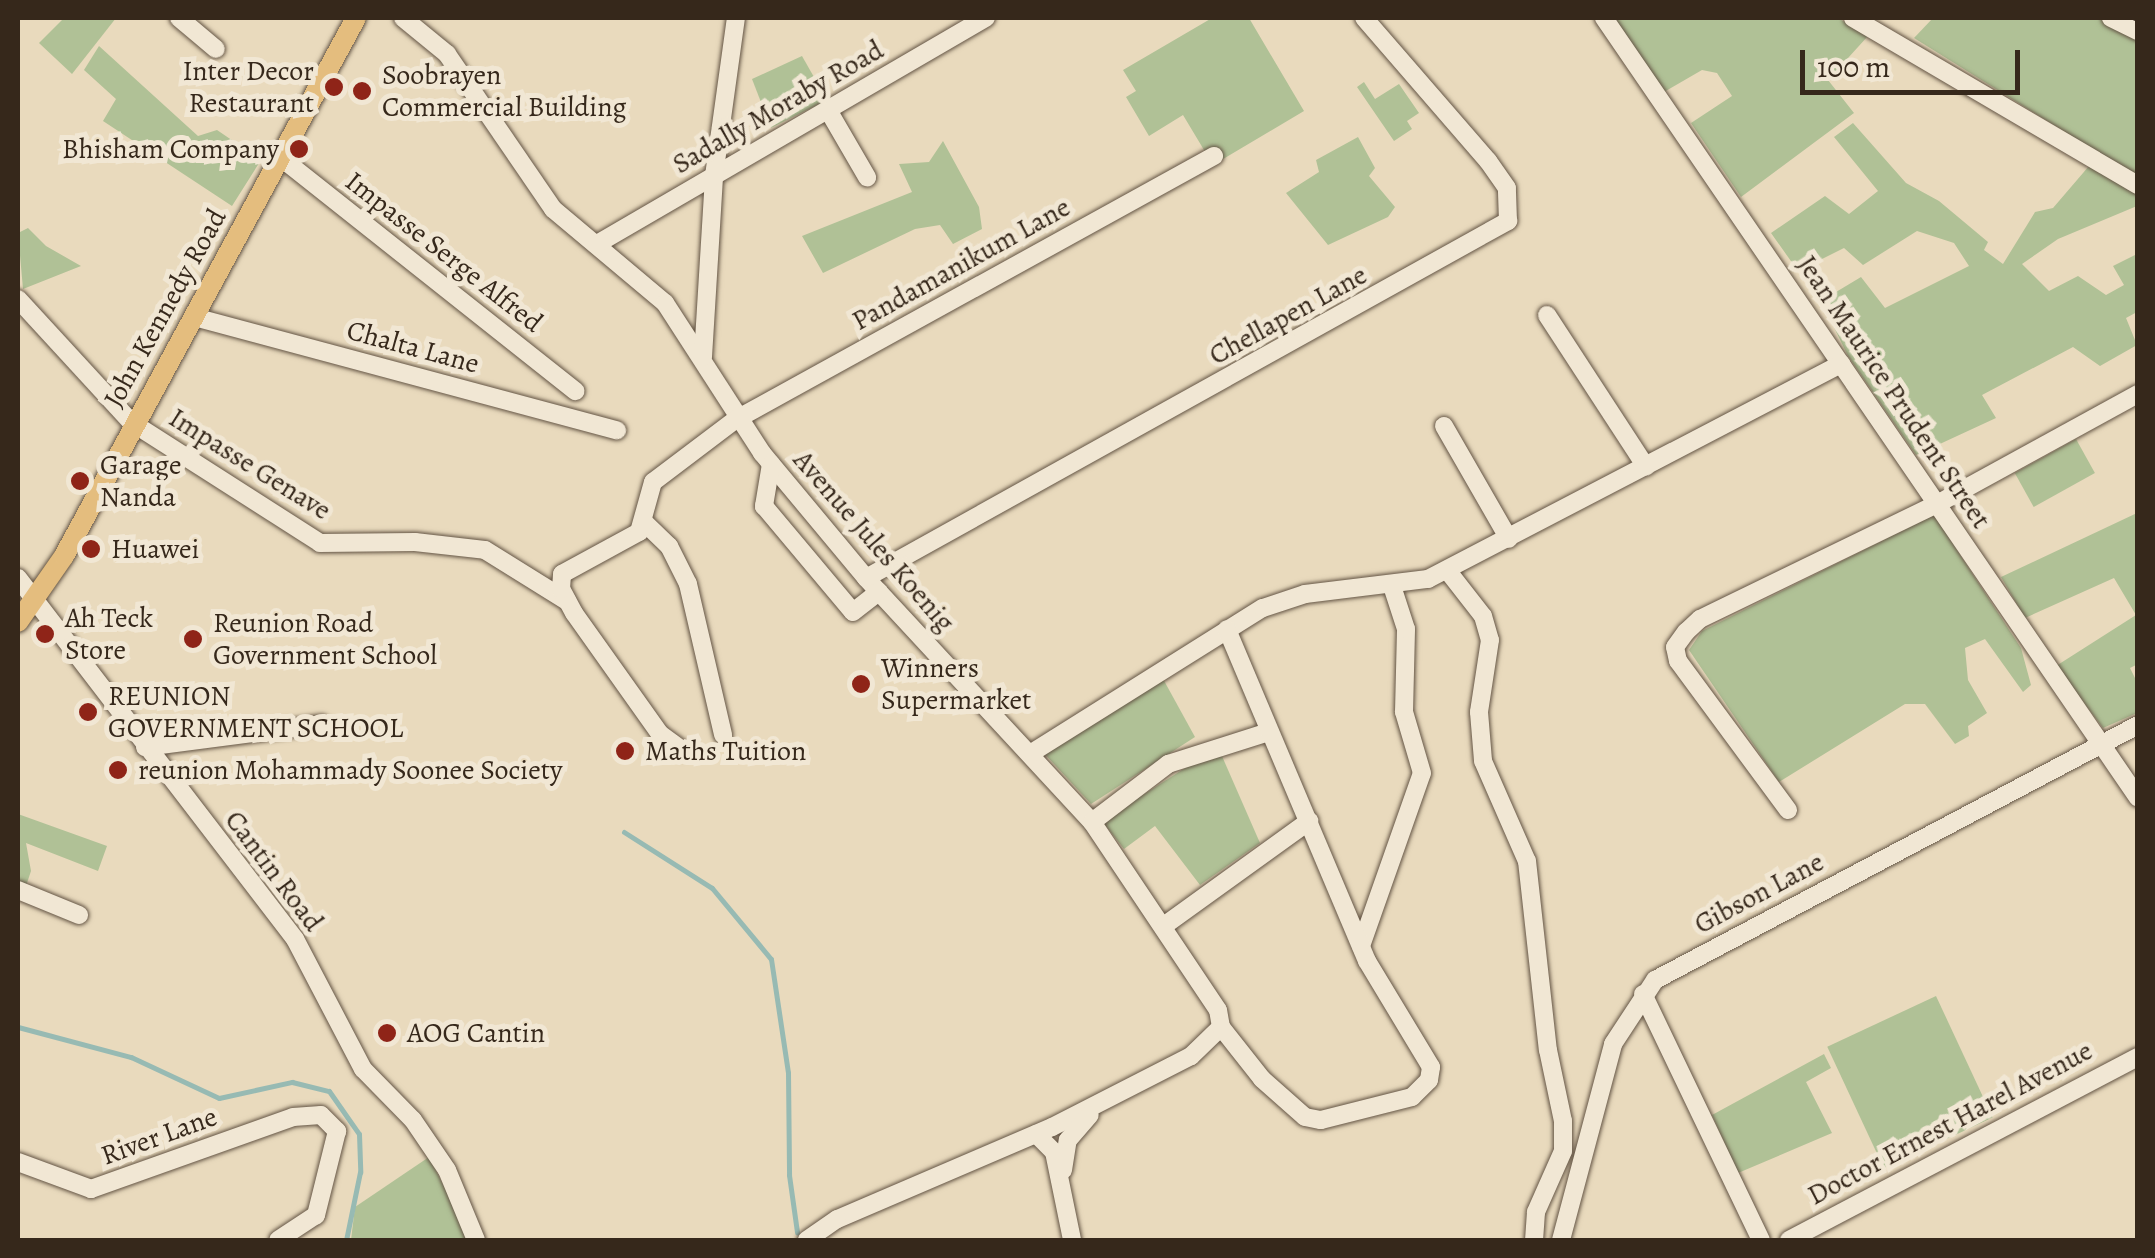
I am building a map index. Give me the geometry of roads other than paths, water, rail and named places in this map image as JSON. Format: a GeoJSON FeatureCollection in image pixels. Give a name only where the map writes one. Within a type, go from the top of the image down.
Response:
{"type":"FeatureCollection","features":[{"type":"Feature","properties":{"kind":"main road","name":"John Kennedy Road"},"geometry":{"type":"LineString","coordinates":[[18,622],[64,556],[131,422],[194,316],[356,18]]}},
{"type":"Feature","properties":{"kind":"street"},"geometry":{"type":"LineString","coordinates":[[179,18],[216,48]]}},
{"type":"Feature","properties":{"kind":"street","name":"Avenue Jules Koenig"},"geometry":{"type":"LineString","coordinates":[[404,18],[447,54],[553,209],[665,303],[703,358],[735,420],[872,585],[1033,752],[1092,822],[1209,992],[1222,1027],[1262,1079],[1304,1116],[1321,1120],[1412,1097],[1426,1088],[1431,1067],[1361,946]]}},
{"type":"Feature","properties":{"kind":"street"},"geometry":{"type":"LineString","coordinates":[[703,358],[714,176],[736,18]]}},
{"type":"Feature","properties":{"kind":"street","name":"Sadally Moraby Road"},"geometry":{"type":"LineString","coordinates":[[597,244],[986,18]]}},
{"type":"Feature","properties":{"kind":"street","name":"Chellapen Lane"},"geometry":{"type":"LineString","coordinates":[[872,585],[1508,220],[1507,188],[1488,161],[1364,18]]}},
{"type":"Feature","properties":{"kind":"street","name":"Jean Maurice Prudent Street"},"geometry":{"type":"LineString","coordinates":[[1604,18],[2138,798]]}},
{"type":"Feature","properties":{"kind":"street"},"geometry":{"type":"LineString","coordinates":[[1853,18],[2138,186]]}},
{"type":"Feature","properties":{"kind":"street"},"geometry":{"type":"LineString","coordinates":[[2112,18],[2138,32]]}},
{"type":"Feature","properties":{"kind":"street"},"geometry":{"type":"LineString","coordinates":[[828,110],[867,177]]}},
{"type":"Feature","properties":{"kind":"street","name":"Pandamanikum Lane"},"geometry":{"type":"LineString","coordinates":[[646,524],[654,482],[735,420],[1214,156]]}},
{"type":"Feature","properties":{"kind":"street","name":"Impasse Serge Alfred"},"geometry":{"type":"LineString","coordinates":[[280,158],[575,390]]}},
{"type":"Feature","properties":{"kind":"street","name":"Impasse Genave"},"geometry":{"type":"LineString","coordinates":[[18,299],[131,422],[320,543],[345,534],[465,538],[564,595]]}},
{"type":"Feature","properties":{"kind":"street"},"geometry":{"type":"LineString","coordinates":[[1547,315],[1646,467]]}},
{"type":"Feature","properties":{"kind":"street","name":"Chalta Lane"},"geometry":{"type":"LineString","coordinates":[[194,316],[618,430]]}},
{"type":"Feature","properties":{"kind":"street"},"geometry":{"type":"LineString","coordinates":[[1033,752],[1227,629],[1305,594],[1392,586],[1446,570],[1841,364]]}},
{"type":"Feature","properties":{"kind":"street"},"geometry":{"type":"LineString","coordinates":[[1788,810],[1678,661],[1675,647],[1700,619],[1938,504],[2138,394]]}},
{"type":"Feature","properties":{"kind":"street"},"geometry":{"type":"LineString","coordinates":[[1444,426],[1509,539]]}},
{"type":"Feature","properties":{"kind":"street"},"geometry":{"type":"LineString","coordinates":[[771,464],[764,506],[853,612],[872,585]]}},
{"type":"Feature","properties":{"kind":"street"},"geometry":{"type":"LineString","coordinates":[[682,750],[660,734],[564,595],[562,574],[574,562],[646,524],[669,546],[688,584],[723,735]]}},
{"type":"Feature","properties":{"kind":"street"},"geometry":{"type":"LineString","coordinates":[[1446,570],[1483,616],[1490,640],[1480,712],[1483,760],[1526,861],[1550,1070],[1563,1121],[1563,1151],[1536,1212],[1534,1240]]}},
{"type":"Feature","properties":{"kind":"street","name":"Cantin Road"},"geometry":{"type":"LineString","coordinates":[[18,578],[295,938],[362,1068],[413,1120],[447,1170],[476,1240]]}},
{"type":"Feature","properties":{"kind":"street"},"geometry":{"type":"LineString","coordinates":[[1361,946],[1422,773],[1404,712],[1406,629],[1392,586]]}},
{"type":"Feature","properties":{"kind":"street"},"geometry":{"type":"LineString","coordinates":[[1227,629],[1361,946]]}},
{"type":"Feature","properties":{"kind":"street"},"geometry":{"type":"LineString","coordinates":[[145,746],[322,724]]}},
{"type":"Feature","properties":{"kind":"street","name":"Gibson Lane"},"geometry":{"type":"LineString","coordinates":[[1561,1240],[1613,1044],[1654,980],[2138,725]]}},
{"type":"Feature","properties":{"kind":"street"},"geometry":{"type":"LineString","coordinates":[[1092,822],[1168,764],[1270,732]]}},
{"type":"Feature","properties":{"kind":"street"},"geometry":{"type":"LineString","coordinates":[[1166,926],[1309,822]]}},
{"type":"Feature","properties":{"kind":"street"},"geometry":{"type":"LineString","coordinates":[[18,890],[79,915]]}},
{"type":"Feature","properties":{"kind":"street"},"geometry":{"type":"LineString","coordinates":[[1643,994],[1761,1240]]}},
{"type":"Feature","properties":{"kind":"street"},"geometry":{"type":"LineString","coordinates":[[806,1240],[837,1219],[1101,1104],[1191,1056],[1222,1027]]}},
{"type":"Feature","properties":{"kind":"street","name":"Doctor Ernest Harel Avenue"},"geometry":{"type":"LineString","coordinates":[[1789,1240],[2138,1056]]}},
{"type":"Feature","properties":{"kind":"street"},"geometry":{"type":"LineString","coordinates":[[1061,1180],[1066,1146],[1101,1104]]}},
{"type":"Feature","properties":{"kind":"street","name":"River Lane"},"geometry":{"type":"LineString","coordinates":[[18,1162],[91,1189],[294,1117],[321,1114],[336,1131],[316,1215],[278,1240]]}},
{"type":"Feature","properties":{"kind":"street"},"geometry":{"type":"LineString","coordinates":[[1044,1130],[1066,1146]]}},
{"type":"Feature","properties":{"kind":"street"},"geometry":{"type":"LineString","coordinates":[[1044,1130],[1054,1152],[1072,1240]]}},
{"type":"Feature","properties":{"kind":"waterway"},"geometry":{"type":"LineString","coordinates":[[624,832],[712,888],[771,959],[788,1073],[789,1175],[797,1232]]}},
{"type":"Feature","properties":{"kind":"waterway"},"geometry":{"type":"LineString","coordinates":[[18,1027],[131,1057],[219,1098],[292,1082],[329,1091],[359,1134],[360,1172],[346,1240]]}},
{"type":"Feature","properties":{"kind":"tram line"},"geometry":{"type":"LineString","coordinates":[[2133,18],[2138,20]]}},
{"type":"Feature","properties":{"kind":"place","name":"Inter Decor Restaurant"},"geometry":{"type":"Point","coordinates":[334,87]}},
{"type":"Feature","properties":{"kind":"place","name":"Soobrayen Commercial Building"},"geometry":{"type":"Point","coordinates":[362,91]}},
{"type":"Feature","properties":{"kind":"place","name":"Bhisham Company"},"geometry":{"type":"Point","coordinates":[299,149]}},
{"type":"Feature","properties":{"kind":"place","name":"Garage Nanda"},"geometry":{"type":"Point","coordinates":[80,481]}},
{"type":"Feature","properties":{"kind":"place","name":"Huawei"},"geometry":{"type":"Point","coordinates":[91,549]}},
{"type":"Feature","properties":{"kind":"place","name":"Ah Teck Store"},"geometry":{"type":"Point","coordinates":[45,634]}},
{"type":"Feature","properties":{"kind":"place","name":"Reunion Road Government School"},"geometry":{"type":"Point","coordinates":[193,639]}},
{"type":"Feature","properties":{"kind":"place","name":"Winners Supermarket"},"geometry":{"type":"Point","coordinates":[861,684]}},
{"type":"Feature","properties":{"kind":"place","name":"REUNION GOVERNMENT SCHOOL"},"geometry":{"type":"Point","coordinates":[88,712]}},
{"type":"Feature","properties":{"kind":"place","name":"Maths Tuition"},"geometry":{"type":"Point","coordinates":[625,751]}},
{"type":"Feature","properties":{"kind":"place","name":"reunion Mohammady Soonee Society"},"geometry":{"type":"Point","coordinates":[118,770]}},
{"type":"Feature","properties":{"kind":"place","name":"AOG Cantin"},"geometry":{"type":"Point","coordinates":[387,1033]}}]}
